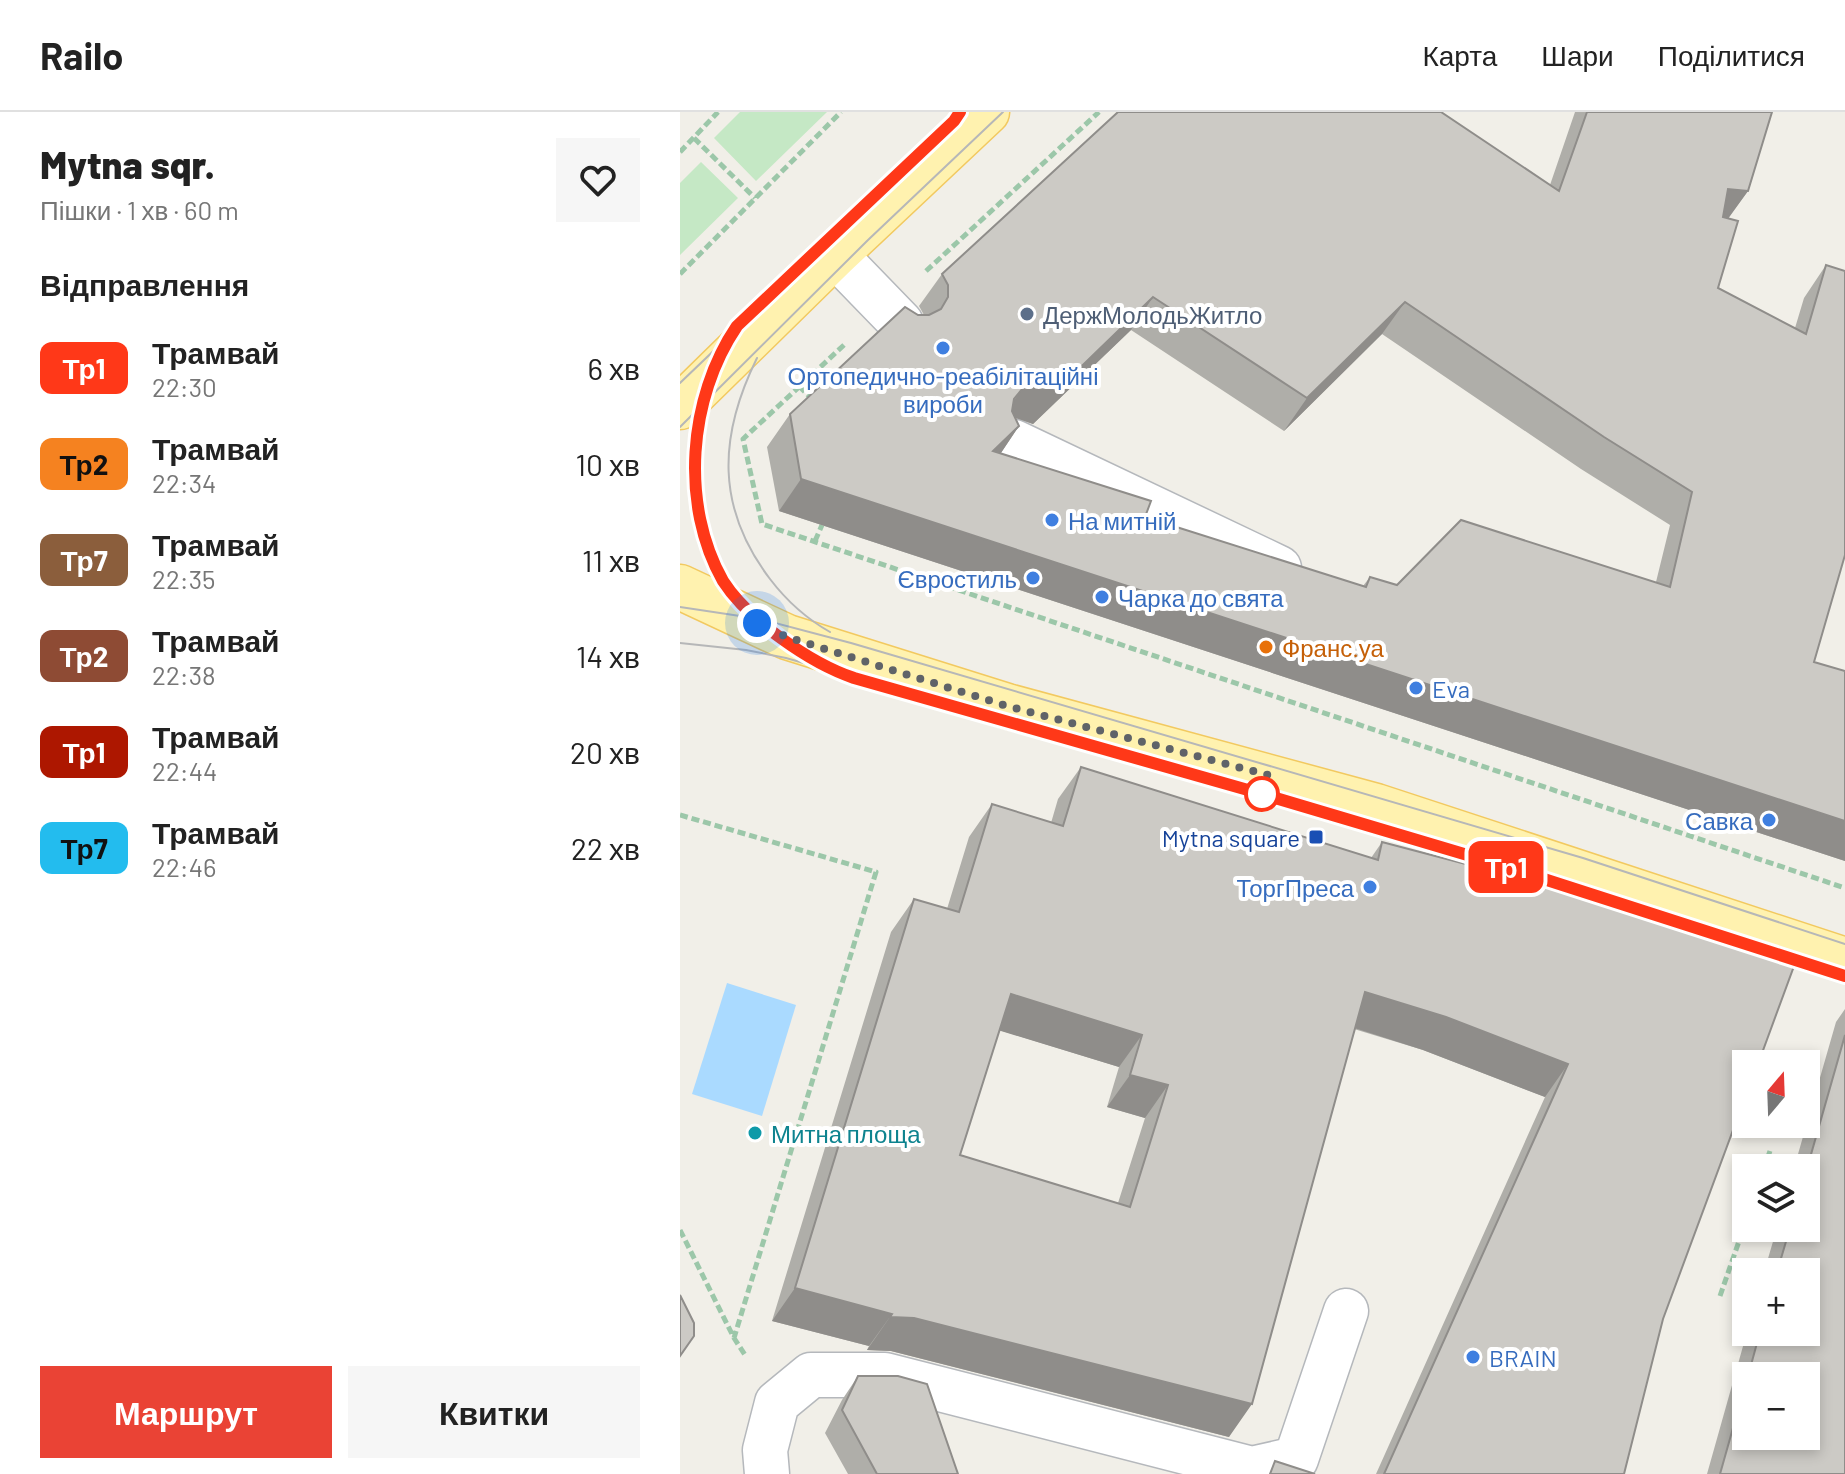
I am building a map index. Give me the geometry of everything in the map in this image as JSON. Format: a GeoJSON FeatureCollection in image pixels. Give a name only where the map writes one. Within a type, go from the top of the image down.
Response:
{"type":"FeatureCollection","features":[{"type":"Feature","properties":{"kind":"main road"},"geometry":{"type":"LineString","coordinates":[[680,407],[987,112]]}},
{"type":"Feature","properties":{"kind":"main road"},"geometry":{"type":"LineString","coordinates":[[680,587],[787,637],[1007,706],[1376,806],[1845,960]]}},
{"type":"Feature","properties":{"kind":"street"},"geometry":{"type":"LineString","coordinates":[[835,255],[901,323]]}},
{"type":"Feature","properties":{"kind":"street"},"geometry":{"type":"LineString","coordinates":[[1014,442],[1285,571]]}},
{"type":"Feature","properties":{"kind":"street"},"geometry":{"type":"LineString","coordinates":[[767,1474],[765,1450],[777,1403],[811,1375],[885,1375],[1252,1469],[1296,1459],[1346,1311]]}},
{"type":"Feature","properties":{"kind":"path"},"geometry":{"type":"LineString","coordinates":[[680,152],[718,112]]}},
{"type":"Feature","properties":{"kind":"path"},"geometry":{"type":"LineString","coordinates":[[680,274],[841,112]]}},
{"type":"Feature","properties":{"kind":"path"},"geometry":{"type":"LineString","coordinates":[[694,138],[755,198]]}},
{"type":"Feature","properties":{"kind":"path"},"geometry":{"type":"LineString","coordinates":[[799,386],[815,402]]}},
{"type":"Feature","properties":{"kind":"path"},"geometry":{"type":"LineString","coordinates":[[815,541],[822,525]]}},
{"type":"Feature","properties":{"kind":"path"},"geometry":{"type":"LineString","coordinates":[[680,815],[876,872],[734,1338],[680,1230]]}},
{"type":"Feature","properties":{"kind":"path"},"geometry":{"type":"LineString","coordinates":[[1720,1296],[1739,1242]]}},
{"type":"Feature","properties":{"kind":"green space"},"geometry":{"type":"Polygon","coordinates":[[[740,112],[827,112],[756,181],[714,138],[740,112]]]}},
{"type":"Feature","properties":{"kind":"green space"},"geometry":{"type":"Polygon","coordinates":[[[701,162],[738,198],[680,255],[680,183],[701,162]]]}},
{"type":"Feature","properties":{"kind":"water"},"geometry":{"type":"Polygon","coordinates":[[[727,983],[796,1005],[762,1116],[692,1094],[727,983]]]}},
{"type":"Feature","properties":{"kind":"building"},"geometry":{"type":"Polygon","coordinates":[[[1118,112],[1441,112],[1559,191],[1587,112],[1772,112],[1748,191],[1728,189],[1723,217],[1738,221],[1718,288],[1806,334],[1826,265],[1845,271],[1845,555],[1814,662],[1845,671],[1845,821],[801,479],[790,414],[905,307],[918,315],[929,315],[941,309],[948,297],[948,285],[942,274],[1118,112]],[[1153,297],[1056,391],[1036,385],[1022,389],[1014,399],[1012,411],[1019,426],[993,451],[1151,501],[1145,517],[1366,587],[1370,577],[1397,585],[1461,520],[1670,587],[1692,492],[1604,437],[1405,302],[1307,398],[1153,297]]]}},
{"type":"Feature","properties":{"kind":"building"},"geometry":{"type":"Polygon","coordinates":[[[1081,767],[1378,860],[1382,842],[1496,872],[1499,863],[1794,966],[1763,1050],[1732,1050],[1732,1133],[1663,1319],[1624,1474],[1384,1474],[1568,1064],[1446,1017],[1365,992],[1252,1404],[914,1318],[890,1317],[892,1314],[795,1288],[914,899],[959,912],[992,804],[1063,826],[1081,767]],[[1011,994],[960,1155],[1130,1207],[1168,1085],[1130,1075],[1142,1035],[1011,994]]]}},
{"type":"Feature","properties":{"kind":"building"},"geometry":{"type":"Polygon","coordinates":[[[1845,1035],[1845,1474],[1720,1474],[1732,1432],[1732,1450],[1820,1450],[1820,1362],[1752,1362],[1756,1346],[1820,1346],[1820,1258],[1781,1258],[1786,1242],[1820,1242],[1820,1154],[1811,1154],[1816,1138],[1820,1138],[1820,1123],[1845,1035]]]}},
{"type":"Feature","properties":{"kind":"building"},"geometry":{"type":"Polygon","coordinates":[[[680,1295],[694,1323],[694,1336],[680,1356],[680,1295]]]}},
{"type":"Feature","properties":{"kind":"building"},"geometry":{"type":"Polygon","coordinates":[[[858,1376],[898,1376],[927,1384],[958,1474],[877,1474],[842,1410],[858,1376]]]}},
{"type":"Feature","properties":{"kind":"building"},"geometry":{"type":"Polygon","coordinates":[[[1275,1461],[1315,1474],[1270,1474],[1275,1461]]]}},
{"type":"Feature","properties":{"kind":"tram line"},"geometry":{"type":"LineString","coordinates":[[680,383],[960,112]]}},
{"type":"Feature","properties":{"kind":"tram line","name":"Тр1"},"geometry":{"type":"LineString","coordinates":[[960,112],[737,326],[710,378],[700,407],[692,478],[708,552],[724,582],[752,613],[808,657],[841,674],[1491,862],[1845,976]]}},
{"type":"Feature","properties":{"kind":"tram line"},"geometry":{"type":"LineString","coordinates":[[680,427],[868,240],[1003,112]]}},
{"type":"Feature","properties":{"kind":"tram line"},"geometry":{"type":"LineString","coordinates":[[737,326],[721,354],[700,418],[696,487],[701,520],[710,552],[732,592],[766,626],[816,661]]}},
{"type":"Feature","properties":{"kind":"tram line"},"geometry":{"type":"LineString","coordinates":[[757,358],[744,387],[730,444],[732,499],[752,552],[770,579],[797,608],[830,632]]}},
{"type":"Feature","properties":{"kind":"tram line"},"geometry":{"type":"LineString","coordinates":[[680,607],[760,619],[851,643],[1583,858],[1845,944]]}},
{"type":"Feature","properties":{"kind":"tram line"},"geometry":{"type":"LineString","coordinates":[[680,643],[786,658],[1262,794],[1577,888],[1845,976]]}},
{"type":"Feature","properties":{"kind":"place","name":"ДержМолодьЖитло"},"geometry":{"type":"Point","coordinates":[1027,314]}},
{"type":"Feature","properties":{"kind":"place","name":"Ортопедично-реабілітаційні вироби"},"geometry":{"type":"Point","coordinates":[943,348]}},
{"type":"Feature","properties":{"kind":"place","name":"На митній"},"geometry":{"type":"Point","coordinates":[1052,520]}},
{"type":"Feature","properties":{"kind":"place","name":"Євростиль"},"geometry":{"type":"Point","coordinates":[1033,578]}},
{"type":"Feature","properties":{"kind":"place","name":"Чарка до свята"},"geometry":{"type":"Point","coordinates":[1102,597]}},
{"type":"Feature","properties":{"kind":"place","name":"Франс.уа"},"geometry":{"type":"Point","coordinates":[1266,647]}},
{"type":"Feature","properties":{"kind":"place","name":"Eva"},"geometry":{"type":"Point","coordinates":[1416,688]}},
{"type":"Feature","properties":{"kind":"place","name":"Савка"},"geometry":{"type":"Point","coordinates":[1769,820]}},
{"type":"Feature","properties":{"kind":"place","name":"Mytna square"},"geometry":{"type":"Point","coordinates":[1316,837]}},
{"type":"Feature","properties":{"kind":"place","name":"ТоргПреса"},"geometry":{"type":"Point","coordinates":[1370,887]}},
{"type":"Feature","properties":{"kind":"place","name":"Митна площа"},"geometry":{"type":"Point","coordinates":[755,1133]}},
{"type":"Feature","properties":{"kind":"place","name":"BRAIN"},"geometry":{"type":"Point","coordinates":[1473,1357]}},
{"type":"Feature","properties":{"kind":"route"},"geometry":{"type":"LineString","coordinates":[[757,623],[787,637],[1007,706],[1272,776],[1262,794]]}}]}
